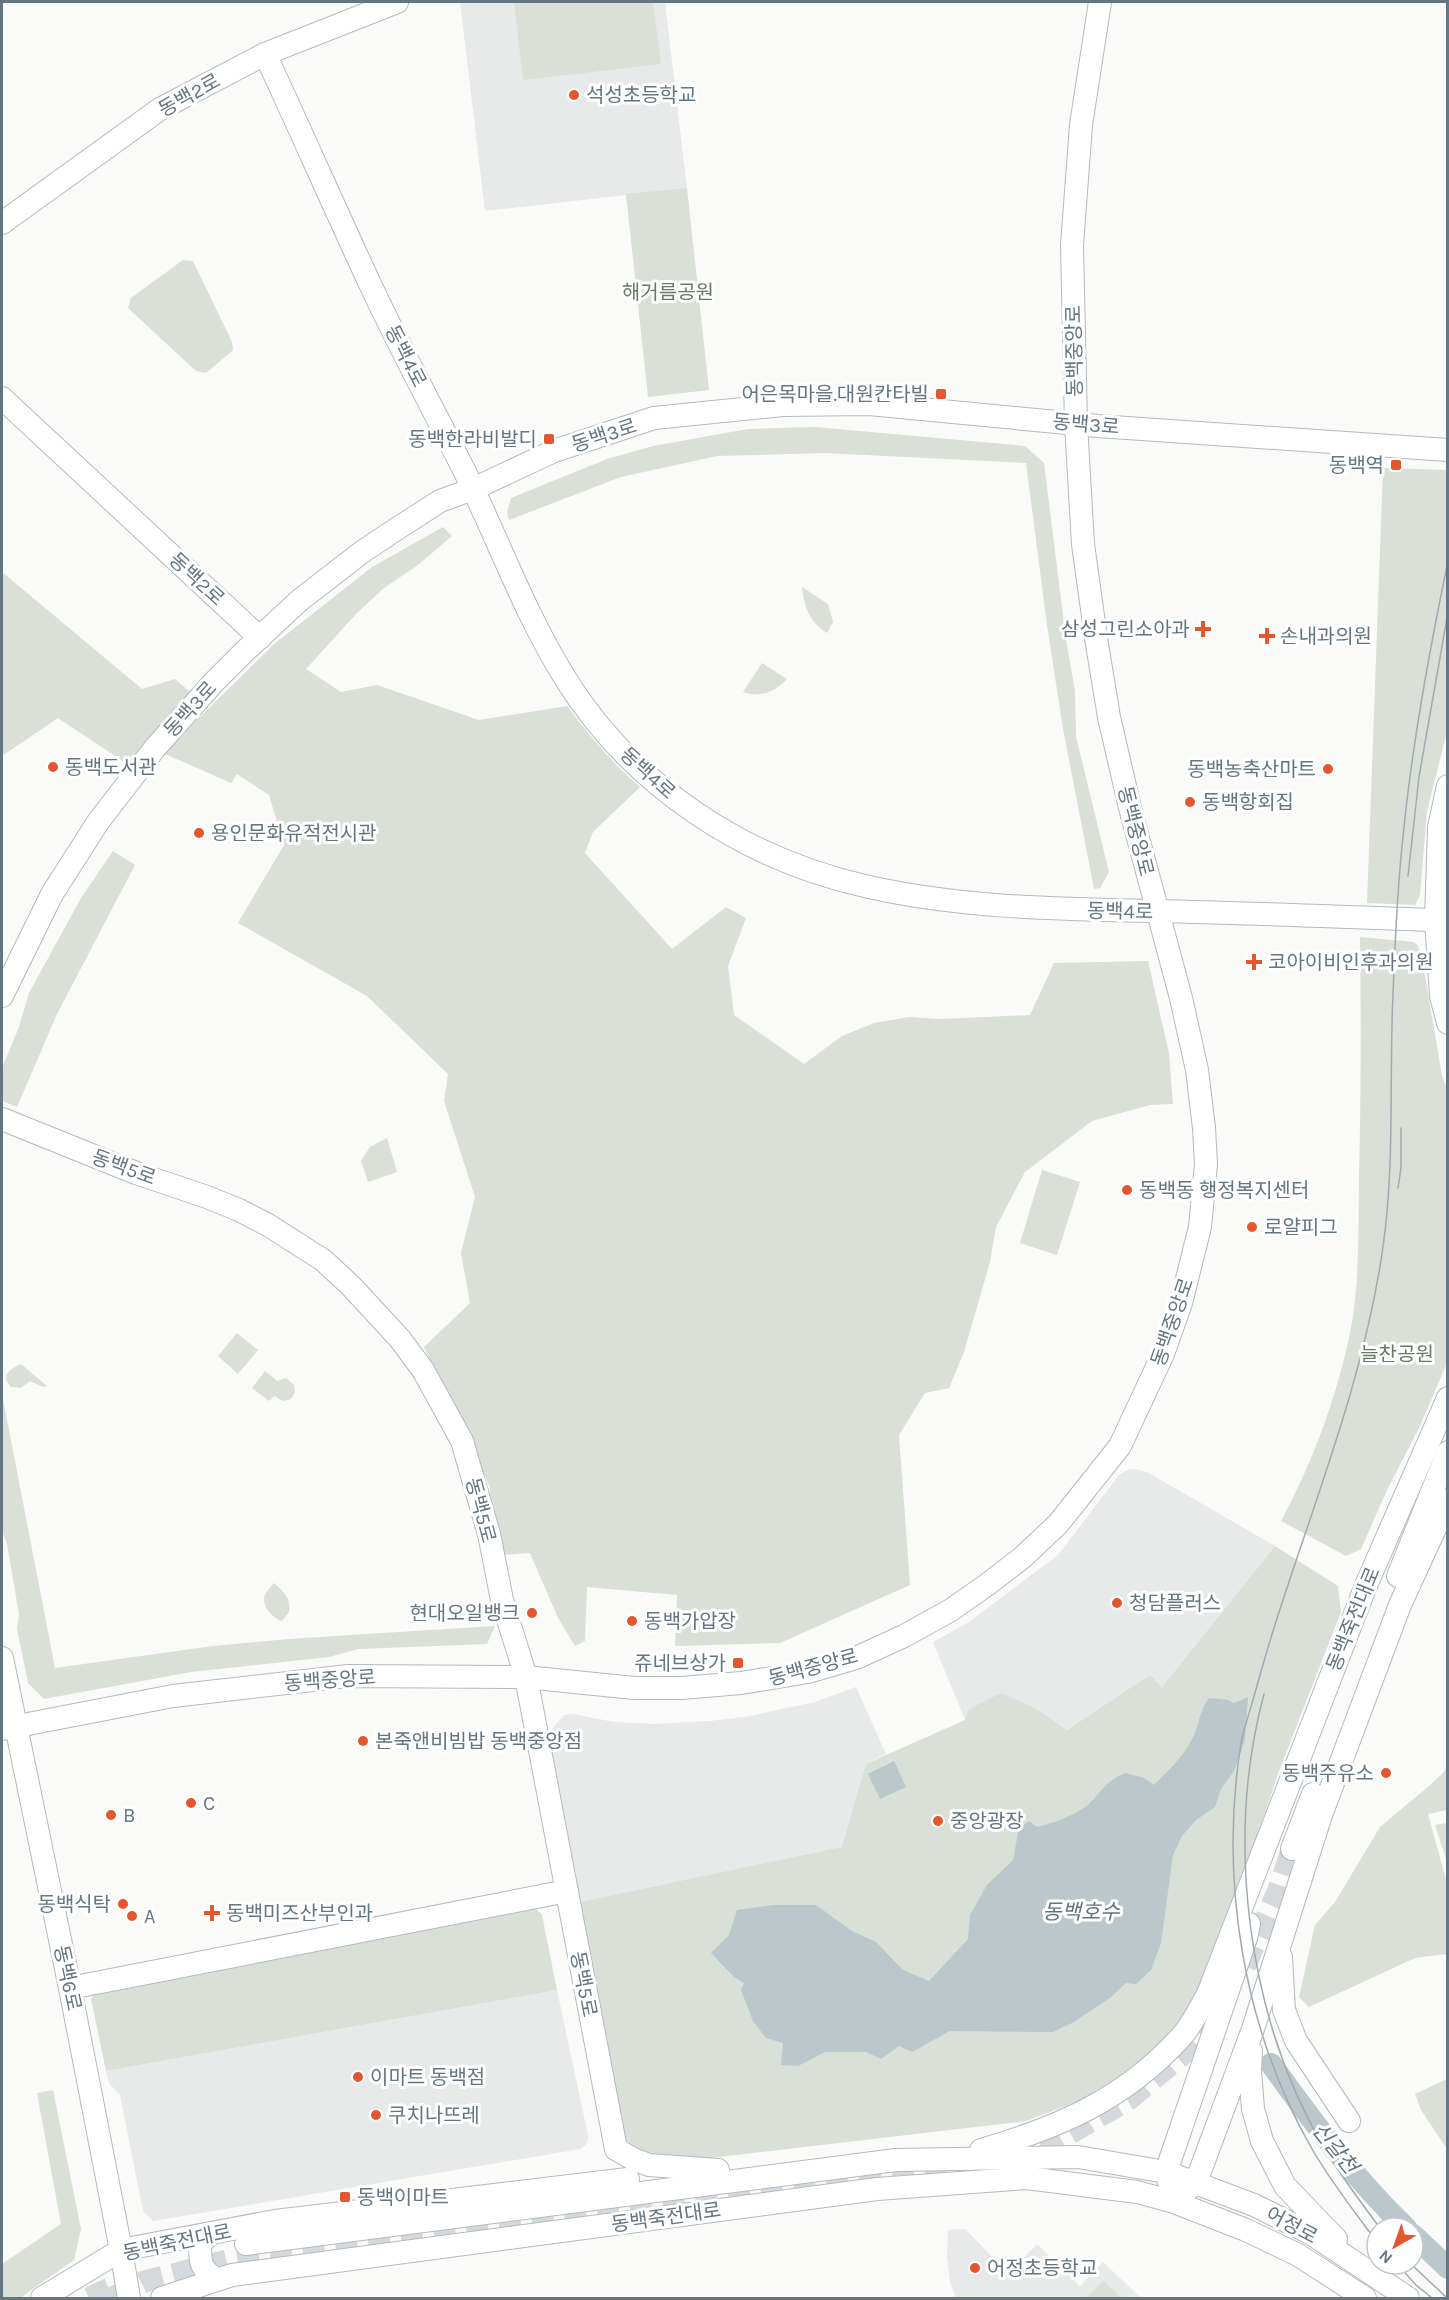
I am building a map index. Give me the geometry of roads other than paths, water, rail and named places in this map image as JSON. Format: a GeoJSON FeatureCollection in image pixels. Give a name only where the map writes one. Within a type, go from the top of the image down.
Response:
{"type":"FeatureCollection","features":[{"type":"Feature","properties":{"kind":"street","name":"동백2로"},"geometry":{"type":"LineString","coordinates":[[2,223],[160,109],[265,54],[397,2]]}},
{"type":"Feature","properties":{"kind":"street","name":"동백중앙로"},"geometry":{"type":"LineString","coordinates":[[8,1728],[173,1696],[348,1676],[526,1677],[634,1688],[682,1688],[776,1679],[836,1665],[904,1636],[969,1598],[1023,1557],[1072,1508],[1120,1446],[1140,1406],[1181,1303],[1200,1227],[1206,1164],[1201,1101],[1181,998],[1130,808],[1109,717],[1083,544],[1076,424],[1072,265],[1083,104],[1100,2]]}},
{"type":"Feature","properties":{"kind":"street","name":"동백4로"},"geometry":{"type":"LineString","coordinates":[[265,54],[372,289],[473,489],[539,631],[583,705],[603,731],[649,777],[674,797],[723,831],[802,868],[890,891],[1053,910],[1436,920]]}},
{"type":"Feature","properties":{"kind":"street","name":"동백2로"},"geometry":{"type":"LineString","coordinates":[[2,398],[260,638]]}},
{"type":"Feature","properties":{"kind":"street","name":"동백3로"},"geometry":{"type":"LineString","coordinates":[[2,996],[52,894],[98,822],[155,748],[214,682],[300,600],[362,552],[440,501],[473,489],[554,451],[654,418],[783,405],[869,404],[1076,424],[1448,450]]}},
{"type":"Feature","properties":{"kind":"street"},"geometry":{"type":"LineString","coordinates":[[1448,786],[1438,827],[1436,920],[1441,996],[1448,1023]]}},
{"type":"Feature","properties":{"kind":"street","name":"동백5로"},"geometry":{"type":"LineString","coordinates":[[2,1119],[136,1173],[207,1197],[268,1225],[323,1260],[376,1311],[423,1370],[462,1441],[489,1534],[502,1600],[526,1677],[616,2149]]}},
{"type":"Feature","properties":{"kind":"street","name":"동백죽전대로"},"geometry":{"type":"LineString","coordinates":[[1266,1843],[1367,1582],[1448,1398]]}},
{"type":"Feature","properties":{"kind":"street","name":"동백죽전대로"},"geometry":{"type":"LineString","coordinates":[[1292,1849],[1448,1452]]}},
{"type":"Feature","properties":{"kind":"street"},"geometry":{"type":"LineString","coordinates":[[1266,1843],[1246,1938],[1166,2172],[1174,2202],[1196,2182],[1252,2029],[1321,1815],[1400,1605],[1448,1500]]}},
{"type":"Feature","properties":{"kind":"street","name":"동백6로"},"geometry":{"type":"LineString","coordinates":[[2,1658],[8,1728],[70,1988],[122,2250],[129,2298]]}},
{"type":"Feature","properties":{"kind":"street"},"geometry":{"type":"LineString","coordinates":[[957,2158],[1077,2116],[1111,2097],[1151,2067],[1183,2035],[1208,1995],[1266,1843]]}},
{"type":"Feature","properties":{"kind":"street"},"geometry":{"type":"LineString","coordinates":[[70,1988],[567,1891]]}},
{"type":"Feature","properties":{"kind":"street"},"geometry":{"type":"LineString","coordinates":[[1280,1945],[1284,2010],[1296,2041],[1349,2121]]}},
{"type":"Feature","properties":{"kind":"street"},"geometry":{"type":"LineString","coordinates":[[1252,2029],[1250,2070],[1253,2109],[1262,2141],[1285,2186],[1363,2266]]}},
{"type":"Feature","properties":{"kind":"street"},"geometry":{"type":"LineString","coordinates":[[1209,2042],[1208,2091],[1211,2100],[1218,2104],[1228,2096]]}},
{"type":"Feature","properties":{"kind":"street"},"geometry":{"type":"LineString","coordinates":[[545,2188],[591,2173],[606,2162],[616,2149],[649,2165],[718,2170]]}},
{"type":"Feature","properties":{"kind":"street","name":"동백죽전대로"},"geometry":{"type":"LineString","coordinates":[[42,2298],[122,2250],[275,2221],[545,2188],[718,2170],[957,2158],[1078,2157],[1166,2172]]}},
{"type":"Feature","properties":{"kind":"street","name":"동백죽전대로"},"geometry":{"type":"LineString","coordinates":[[246,2244],[896,2160]]}},
{"type":"Feature","properties":{"kind":"street","name":"어정로"},"geometry":{"type":"LineString","coordinates":[[1166,2172],[1254,2205],[1312,2234],[1408,2298]]}},
{"type":"Feature","properties":{"kind":"street","name":"동백죽전대로"},"geometry":{"type":"LineString","coordinates":[[162,2298],[232,2275],[877,2189],[1027,2178],[1137,2192],[1174,2202]]}},
{"type":"Feature","properties":{"kind":"street","name":"어정로"},"geometry":{"type":"LineString","coordinates":[[1174,2202],[1246,2230],[1298,2255],[1365,2298]]}},
{"type":"Feature","properties":{"kind":"street"},"geometry":{"type":"LineString","coordinates":[[212,2234],[200,2243],[200,2259],[204,2270],[216,2279]]}},
{"type":"Feature","properties":{"kind":"water","name":"동백호수"},"geometry":{"type":"Polygon","coordinates":[[[1248,1697],[1245,1740],[1234,1771],[1221,1789],[1215,1807],[1196,1820],[1182,1836],[1173,1855],[1161,1943],[1151,1970],[1136,1984],[1126,1983],[1110,1998],[1072,2023],[1053,2032],[950,2031],[912,2052],[899,2046],[881,2059],[866,2052],[825,2052],[798,2066],[781,2065],[783,2043],[766,2038],[753,2021],[741,1990],[744,1983],[735,1978],[711,1953],[729,1935],[737,1910],[773,1905],[816,1905],[852,1931],[876,1942],[903,1970],[929,1981],[968,1939],[970,1915],[987,1885],[1013,1860],[1019,1828],[1029,1821],[1037,1827],[1072,1815],[1089,1804],[1109,1783],[1125,1773],[1144,1778],[1154,1785],[1174,1764],[1194,1736],[1203,1708],[1209,1698],[1234,1703],[1248,1697]]]}},
{"type":"Feature","properties":{"kind":"water"},"geometry":{"type":"Polygon","coordinates":[[[894,1761],[906,1787],[880,1799],[868,1774],[894,1761]]]}},
{"type":"Feature","properties":{"kind":"waterway","name":"신갈천"},"geometry":{"type":"LineString","coordinates":[[1271,2064],[1318,2128],[1394,2216]]}},
{"type":"Feature","properties":{"kind":"waterway","name":"신갈천"},"geometry":{"type":"LineString","coordinates":[[1425,2246],[1448,2268]]}},
{"type":"Feature","properties":{"kind":"tunnel"},"geometry":{"type":"LineString","coordinates":[[1245,1966],[1278,1891],[1292,1849]]}},
{"type":"Feature","properties":{"kind":"tunnel"},"geometry":{"type":"LineString","coordinates":[[1008,2153],[1053,2143],[1128,2100],[1181,2056],[1220,2007]]}},
{"type":"Feature","properties":{"kind":"tunnel"},"geometry":{"type":"LineString","coordinates":[[112,2298],[143,2282],[233,2259],[928,2171],[959,2164]]}},
{"type":"Feature","properties":{"kind":"tunnel"},"geometry":{"type":"LineString","coordinates":[[89,2298],[124,2282]]}},
{"type":"Feature","properties":{"kind":"tram line"},"geometry":{"type":"LineString","coordinates":[[1365,2226],[1312,2149],[1288,2102],[1269,2054],[1253,2003],[1242,1952],[1236,1900],[1233,1847],[1235,1795],[1245,1726],[1275,1625],[1354,1381],[1366,1337],[1383,1247],[1389,1184],[1393,994],[1401,857],[1416,733],[1448,561]]}},
{"type":"Feature","properties":{"kind":"tram line"},"geometry":{"type":"LineString","coordinates":[[1408,876],[1419,777],[1448,612]]}},
{"type":"Feature","properties":{"kind":"tram line"},"geometry":{"type":"LineString","coordinates":[[1398,1188],[1401,1168],[1401,1128]]}},
{"type":"Feature","properties":{"kind":"tram line"},"geometry":{"type":"LineString","coordinates":[[1264,1694],[1252,1750],[1246,1808],[1245,1867],[1250,1926],[1261,1984],[1276,2041],[1297,2095],[1323,2146],[1371,2216]]}},
{"type":"Feature","properties":{"kind":"tram line"},"geometry":{"type":"LineString","coordinates":[[1408,2276],[1432,2298]]}},
{"type":"Feature","properties":{"kind":"tram line"},"geometry":{"type":"LineString","coordinates":[[1424,2276],[1447,2298]]}},
{"type":"Feature","properties":{"kind":"place","name":"석성초등학교"},"geometry":{"type":"Point","coordinates":[574,95]}},
{"type":"Feature","properties":{"kind":"place","name":"어은목마을.대원칸타빌"},"geometry":{"type":"Point","coordinates":[941,394]}},
{"type":"Feature","properties":{"kind":"place","name":"동백한라비발디"},"geometry":{"type":"Point","coordinates":[549,439]}},
{"type":"Feature","properties":{"kind":"place","name":"동백역"},"geometry":{"type":"Point","coordinates":[1396,465]}},
{"type":"Feature","properties":{"kind":"place","name":"삼성그린소아과"},"geometry":{"type":"Point","coordinates":[1203,629]}},
{"type":"Feature","properties":{"kind":"place","name":"손내과의원"},"geometry":{"type":"Point","coordinates":[1267,636]}},
{"type":"Feature","properties":{"kind":"place","name":"동백도서관"},"geometry":{"type":"Point","coordinates":[53,767]}},
{"type":"Feature","properties":{"kind":"place","name":"동백농축산마트"},"geometry":{"type":"Point","coordinates":[1328,769]}},
{"type":"Feature","properties":{"kind":"place","name":"동백항회집"},"geometry":{"type":"Point","coordinates":[1190,802]}},
{"type":"Feature","properties":{"kind":"place","name":"용인문화유적전시관"},"geometry":{"type":"Point","coordinates":[199,833]}},
{"type":"Feature","properties":{"kind":"place","name":"코아이비인후과의원"},"geometry":{"type":"Point","coordinates":[1254,962]}},
{"type":"Feature","properties":{"kind":"place","name":"동백동 행정복지센터"},"geometry":{"type":"Point","coordinates":[1127,1190]}},
{"type":"Feature","properties":{"kind":"place","name":"로얄피그"},"geometry":{"type":"Point","coordinates":[1252,1227]}},
{"type":"Feature","properties":{"kind":"place","name":"청담플러스"},"geometry":{"type":"Point","coordinates":[1117,1603]}},
{"type":"Feature","properties":{"kind":"place","name":"현대오일뱅크"},"geometry":{"type":"Point","coordinates":[532,1613]}},
{"type":"Feature","properties":{"kind":"place","name":"동백가압장"},"geometry":{"type":"Point","coordinates":[632,1621]}},
{"type":"Feature","properties":{"kind":"place","name":"쥬네브상가"},"geometry":{"type":"Point","coordinates":[738,1663]}},
{"type":"Feature","properties":{"kind":"place","name":"본죽앤비빔밥 동백중앙점"},"geometry":{"type":"Point","coordinates":[363,1741]}},
{"type":"Feature","properties":{"kind":"place","name":"동백주유소"},"geometry":{"type":"Point","coordinates":[1386,1773]}},
{"type":"Feature","properties":{"kind":"place","name":"C"},"geometry":{"type":"Point","coordinates":[191,1803]}},
{"type":"Feature","properties":{"kind":"place","name":"B"},"geometry":{"type":"Point","coordinates":[111,1815]}},
{"type":"Feature","properties":{"kind":"place","name":"중앙광장"},"geometry":{"type":"Point","coordinates":[938,1821]}},
{"type":"Feature","properties":{"kind":"place","name":"동백식탁"},"geometry":{"type":"Point","coordinates":[123,1904]}},
{"type":"Feature","properties":{"kind":"place","name":"동백미즈산부인과"},"geometry":{"type":"Point","coordinates":[212,1913]}},
{"type":"Feature","properties":{"kind":"place","name":"A"},"geometry":{"type":"Point","coordinates":[132,1916]}},
{"type":"Feature","properties":{"kind":"place","name":"이마트 동백점"},"geometry":{"type":"Point","coordinates":[358,2077]}},
{"type":"Feature","properties":{"kind":"place","name":"쿠치나뜨레"},"geometry":{"type":"Point","coordinates":[376,2115]}},
{"type":"Feature","properties":{"kind":"place","name":"동백이마트"},"geometry":{"type":"Point","coordinates":[345,2197]}},
{"type":"Feature","properties":{"kind":"place","name":"어정초등학교"},"geometry":{"type":"Point","coordinates":[975,2268]}},
{"type":"Feature","properties":{"kind":"park label","name":"해거름공원"},"geometry":{"type":"Point","coordinates":[668,292]}},
{"type":"Feature","properties":{"kind":"park label","name":"늘찬공원"},"geometry":{"type":"Point","coordinates":[1397,1354]}}]}
